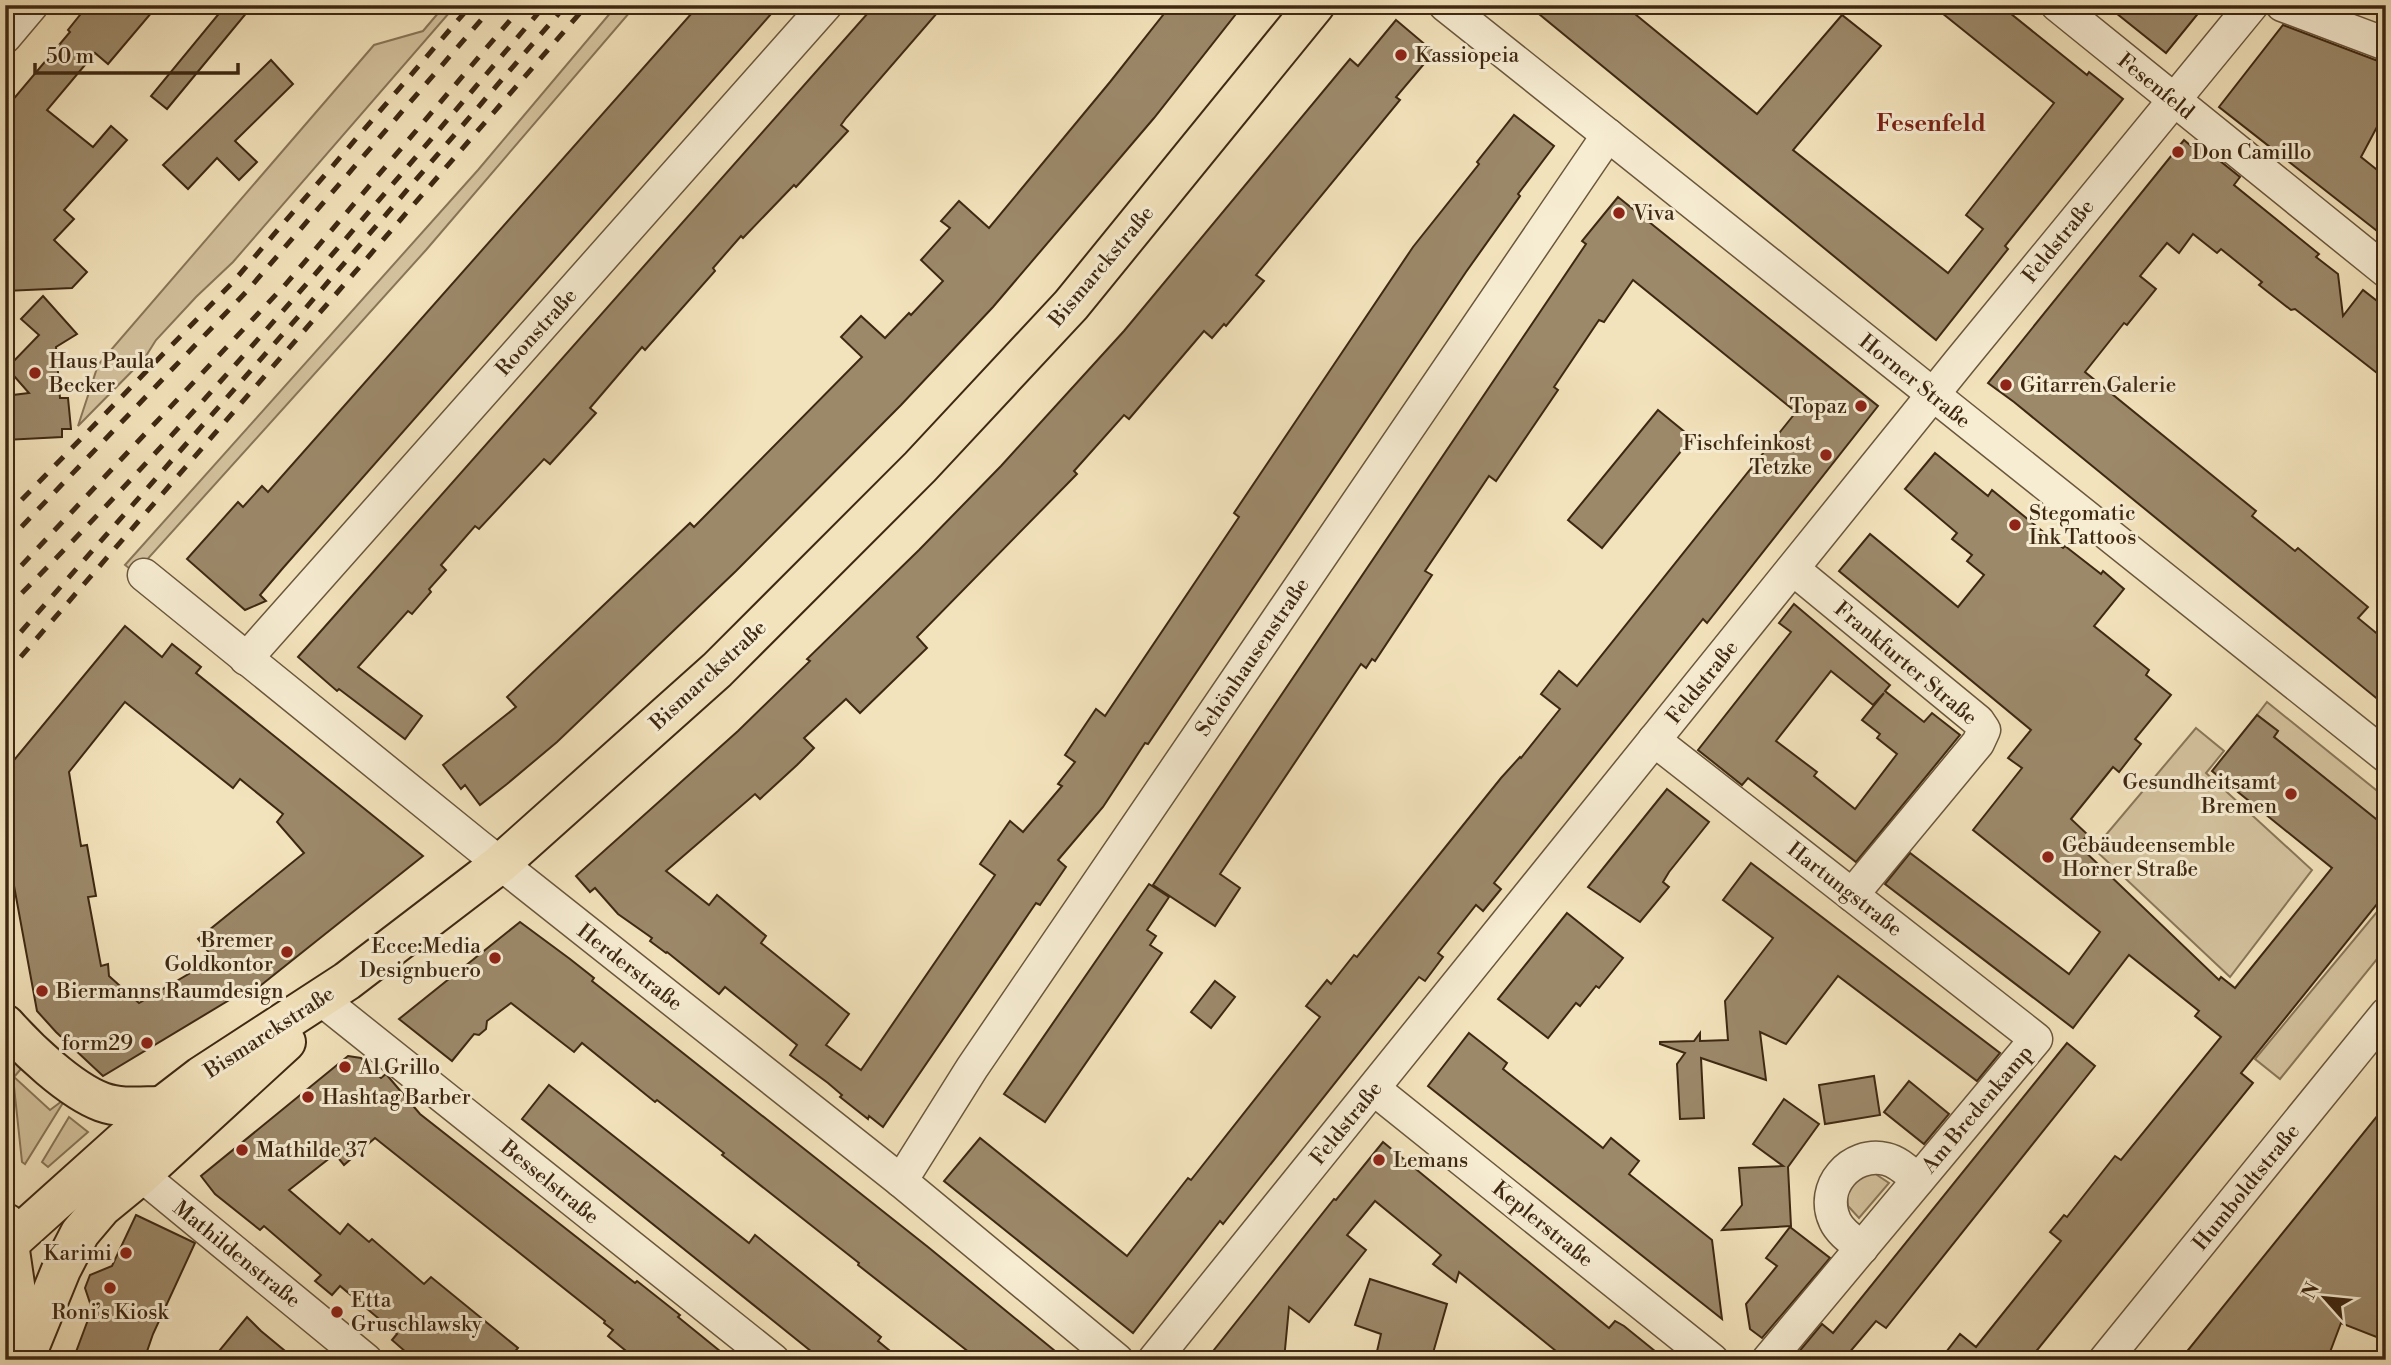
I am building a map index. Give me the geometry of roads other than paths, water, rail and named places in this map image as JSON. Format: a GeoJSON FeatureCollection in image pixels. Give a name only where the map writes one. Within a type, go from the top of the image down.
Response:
{"type":"FeatureCollection","features":[{"type":"Feature","properties":{"kind":"main road","name":"Bismarckstraße"},"geometry":{"type":"LineString","coordinates":[[6,1236],[201,1076],[337,993],[500,864],[717,670],[920,467],[1070,305],[1315,5]]}},
{"type":"Feature","properties":{"kind":"main road"},"geometry":{"type":"LineString","coordinates":[[26,1359],[61,1270],[80,1233],[102,1207],[141,1175],[337,993]]}},
{"type":"Feature","properties":{"kind":"main road"},"geometry":{"type":"LineString","coordinates":[[5,1024],[78,1090],[103,1102],[121,1106],[162,1106]]}},
{"type":"Feature","properties":{"kind":"main road"},"geometry":{"type":"LineString","coordinates":[[6,1236],[26,1359]]}},
{"type":"Feature","properties":{"kind":"street"},"geometry":{"type":"LineString","coordinates":[[5,37],[32,5]]}},
{"type":"Feature","properties":{"kind":"street","name":"Roonstraße"},"geometry":{"type":"LineString","coordinates":[[246,659],[826,5]]}},
{"type":"Feature","properties":{"kind":"street","name":"Horner Straße"},"geometry":{"type":"LineString","coordinates":[[1445,5],[2386,756]]}},
{"type":"Feature","properties":{"kind":"street","name":"Fesenfeld"},"geometry":{"type":"LineString","coordinates":[[2057,5],[2386,271]]}},
{"type":"Feature","properties":{"kind":"street","name":"Feldstraße"},"geometry":{"type":"LineString","coordinates":[[1154,1360],[1933,395],[2252,5]]}},
{"type":"Feature","properties":{"kind":"street"},"geometry":{"type":"LineString","coordinates":[[2282,5],[2386,44]]}},
{"type":"Feature","properties":{"kind":"street","name":"Schönhausenstraße"},"geometry":{"type":"LineString","coordinates":[[901,1181],[972,1068],[1608,135]]}},
{"type":"Feature","properties":{"kind":"street","name":"Frankfurter Straße"},"geometry":{"type":"LineString","coordinates":[[1793,569],[1978,721],[1984,730],[1978,743],[1852,895]]}},
{"type":"Feature","properties":{"kind":"street","name":"Herderstraße"},"geometry":{"type":"LineString","coordinates":[[144,575],[500,864],[901,1181],[1117,1360]]}},
{"type":"Feature","properties":{"kind":"street","name":"Hartungstraße"},"geometry":{"type":"LineString","coordinates":[[1654,740],[2036,1039]]}},
{"type":"Feature","properties":{"kind":"street","name":"Besselstraße"},"geometry":{"type":"LineString","coordinates":[[337,993],[773,1360]]}},
{"type":"Feature","properties":{"kind":"street","name":"Humboldtstraße"},"geometry":{"type":"LineString","coordinates":[[2105,1360],[2376,1047],[2386,1014]]}},
{"type":"Feature","properties":{"kind":"street","name":"Am Bredenkamp"},"geometry":{"type":"LineString","coordinates":[[1768,1360],[2036,1039]]}},
{"type":"Feature","properties":{"kind":"street","name":"Keplerstraße"},"geometry":{"type":"LineString","coordinates":[[1374,1089],[1712,1360]]}},
{"type":"Feature","properties":{"kind":"street","name":"Am Bredenkamp"},"geometry":{"type":"LineString","coordinates":[[1861,1248],[1842,1231],[1831,1209],[1831,1197],[1840,1174],[1861,1160],[1873,1158],[1897,1163],[1918,1180]]}},
{"type":"Feature","properties":{"kind":"street","name":"Mathildenstraße"},"geometry":{"type":"LineString","coordinates":[[141,1175],[366,1360]]}},
{"type":"Feature","properties":{"kind":"railway"},"geometry":{"type":"LineString","coordinates":[[5,517],[233,282],[471,5]]}},
{"type":"Feature","properties":{"kind":"railway"},"geometry":{"type":"LineString","coordinates":[[5,544],[247,291],[494,5]]}},
{"type":"Feature","properties":{"kind":"railway"},"geometry":{"type":"LineString","coordinates":[[5,583],[285,285],[523,5]]}},
{"type":"Feature","properties":{"kind":"railway"},"geometry":{"type":"LineString","coordinates":[[5,610],[76,538],[214,389],[348,237],[545,5]]}},
{"type":"Feature","properties":{"kind":"railway"},"geometry":{"type":"LineString","coordinates":[[5,650],[304,310],[566,5]]}},
{"type":"Feature","properties":{"kind":"railway"},"geometry":{"type":"LineString","coordinates":[[5,675],[587,5]]}},
{"type":"Feature","properties":{"kind":"place","name":"Kassiopeia"},"geometry":{"type":"Point","coordinates":[1401,55]}},
{"type":"Feature","properties":{"kind":"place","name":"Don Camillo"},"geometry":{"type":"Point","coordinates":[2178,152]}},
{"type":"Feature","properties":{"kind":"place","name":"Viva"},"geometry":{"type":"Point","coordinates":[1619,213]}},
{"type":"Feature","properties":{"kind":"place","name":"Haus Paula Becker"},"geometry":{"type":"Point","coordinates":[35,373]}},
{"type":"Feature","properties":{"kind":"place","name":"Gitarren Galerie"},"geometry":{"type":"Point","coordinates":[2006,385]}},
{"type":"Feature","properties":{"kind":"place","name":"Topaz"},"geometry":{"type":"Point","coordinates":[1861,406]}},
{"type":"Feature","properties":{"kind":"place","name":"Fischfeinkost Tetzke"},"geometry":{"type":"Point","coordinates":[1826,455]}},
{"type":"Feature","properties":{"kind":"place","name":"Stegomatic Ink Tattoos"},"geometry":{"type":"Point","coordinates":[2015,525]}},
{"type":"Feature","properties":{"kind":"place","name":"Gesundheitsamt Bremen"},"geometry":{"type":"Point","coordinates":[2291,794]}},
{"type":"Feature","properties":{"kind":"place","name":"Gebäudeensemble Horner Straße"},"geometry":{"type":"Point","coordinates":[2048,857]}},
{"type":"Feature","properties":{"kind":"place","name":"Bremer Goldkontor"},"geometry":{"type":"Point","coordinates":[287,952]}},
{"type":"Feature","properties":{"kind":"place","name":"Ecce:Media Designbuero"},"geometry":{"type":"Point","coordinates":[495,958]}},
{"type":"Feature","properties":{"kind":"place","name":"Biermanns Raumdesign"},"geometry":{"type":"Point","coordinates":[42,991]}},
{"type":"Feature","properties":{"kind":"place","name":"form29"},"geometry":{"type":"Point","coordinates":[147,1043]}},
{"type":"Feature","properties":{"kind":"place","name":"Al Grillo"},"geometry":{"type":"Point","coordinates":[345,1067]}},
{"type":"Feature","properties":{"kind":"place","name":"Hashtag Barber"},"geometry":{"type":"Point","coordinates":[308,1097]}},
{"type":"Feature","properties":{"kind":"place","name":"Mathilde 37"},"geometry":{"type":"Point","coordinates":[242,1150]}},
{"type":"Feature","properties":{"kind":"place","name":"Lemans"},"geometry":{"type":"Point","coordinates":[1379,1160]}},
{"type":"Feature","properties":{"kind":"place","name":"Karimi"},"geometry":{"type":"Point","coordinates":[126,1253]}},
{"type":"Feature","properties":{"kind":"place","name":"Roniʼs Kiosk"},"geometry":{"type":"Point","coordinates":[110,1288]}},
{"type":"Feature","properties":{"kind":"place","name":"Etta Gruschlawsky"},"geometry":{"type":"Point","coordinates":[337,1312]}},
{"type":"Feature","properties":{"kind":"district","name":"Fesenfeld"},"geometry":{"type":"Point","coordinates":[1931,123]}}]}
